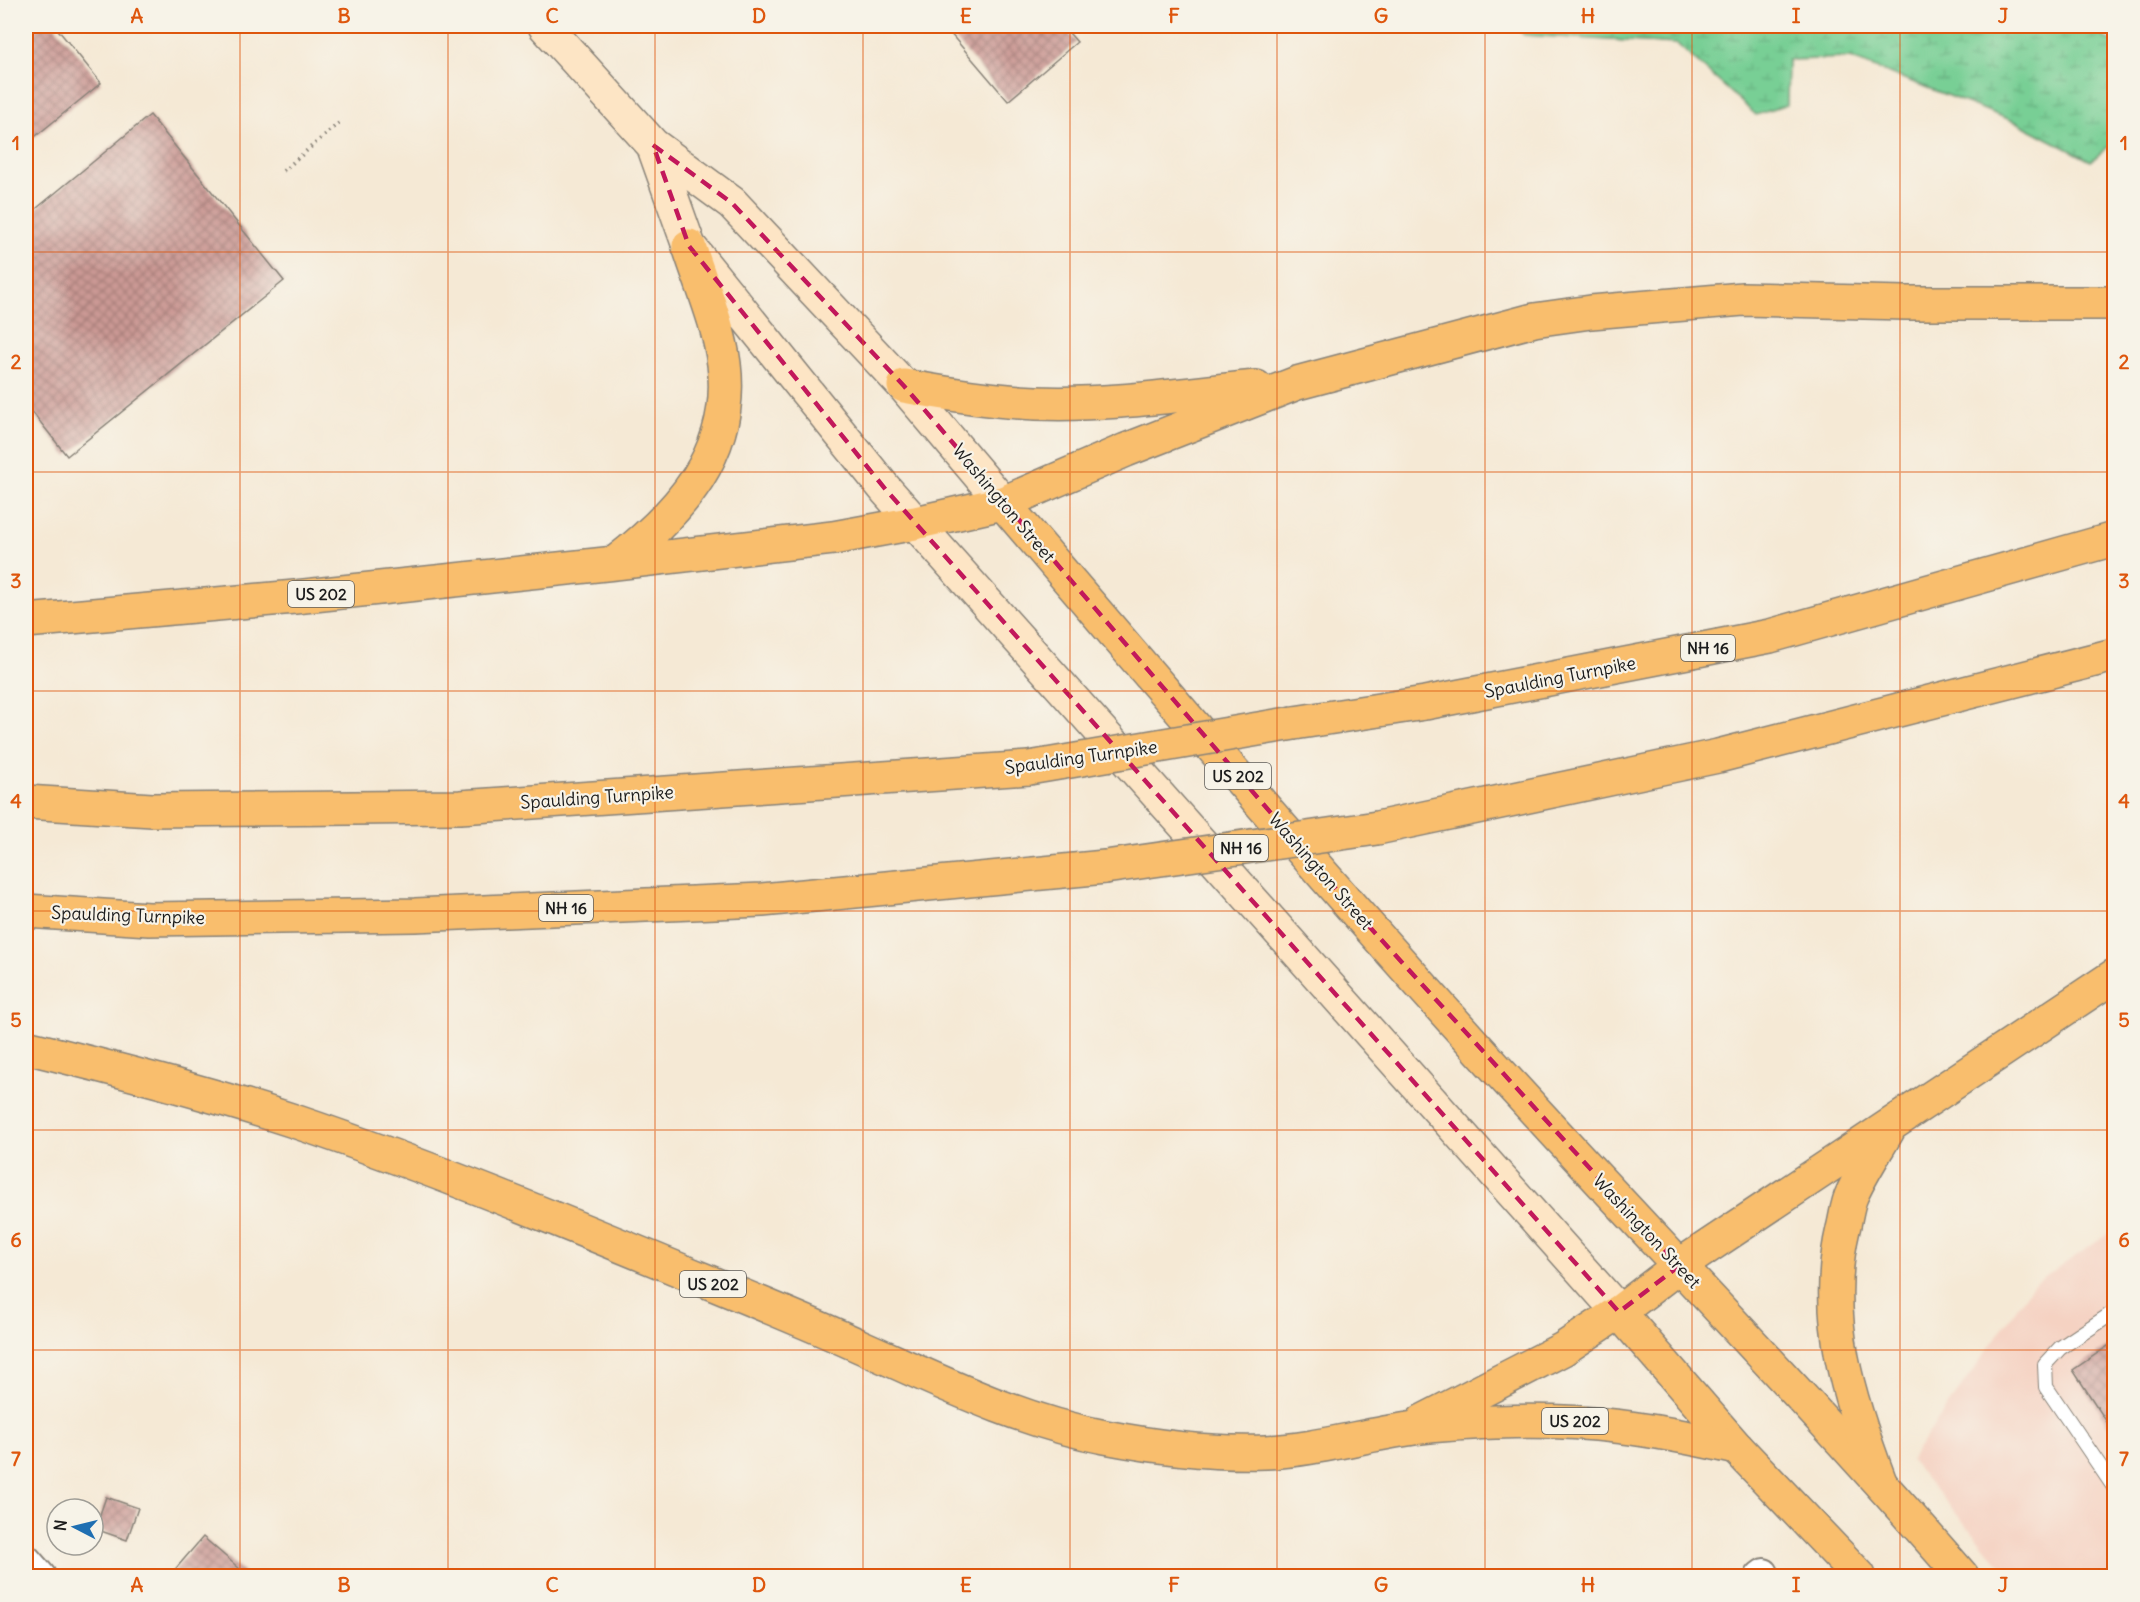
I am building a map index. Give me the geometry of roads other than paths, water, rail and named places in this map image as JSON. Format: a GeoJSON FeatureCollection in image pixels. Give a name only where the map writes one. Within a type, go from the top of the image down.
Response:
{"type":"FeatureCollection","features":[{"type":"Feature","properties":{"kind":"main road","name":"Washington Street"},"geometry":{"type":"LineString","coordinates":[[545,26],[653,145],[732,203],[903,386],[1364,921],[1475,1046],[1880,1482],[1962,1576]]}},
{"type":"Feature","properties":{"kind":"main road","name":"Washington Street"},"geometry":{"type":"LineString","coordinates":[[653,145],[689,246],[915,523],[1619,1312],[1737,1448],[1859,1576]]}},
{"type":"Feature","properties":{"kind":"main road"},"geometry":{"type":"LineString","coordinates":[[615,563],[656,531],[682,502],[704,472],[717,437],[724,401],[724,365],[714,321],[689,246]]}},
{"type":"Feature","properties":{"kind":"main road"},"geometry":{"type":"LineString","coordinates":[[1003,503],[1126,450],[1297,383],[1534,320],[1602,311],[1743,299],[1905,303],[2115,303]]}},
{"type":"Feature","properties":{"kind":"main road"},"geometry":{"type":"LineString","coordinates":[[903,386],[962,397],[1037,403],[1122,400],[1297,383]]}},
{"type":"Feature","properties":{"kind":"main road","name":"US 202"},"geometry":{"type":"LineString","coordinates":[[26,621],[284,598],[833,538],[915,523],[1003,503]]}},
{"type":"Feature","properties":{"kind":"main road","name":"Spaulding Turnpike"},"geometry":{"type":"LineString","coordinates":[[26,802],[152,810],[460,807],[1029,768],[1425,703],[1770,636],[2115,539]]}},
{"type":"Feature","properties":{"kind":"main road","name":"Spaulding Turnpike"},"geometry":{"type":"LineString","coordinates":[[26,911],[149,919],[426,915],[762,900],[1105,867],[1377,828],[1718,756],[2115,655]]}},
{"type":"Feature","properties":{"kind":"main road"},"geometry":{"type":"LineString","coordinates":[[1409,1428],[1563,1349],[1619,1312],[1679,1266],[2115,976]]}},
{"type":"Feature","properties":{"kind":"main road","name":"US 202"},"geometry":{"type":"LineString","coordinates":[[26,1047],[171,1084],[291,1120],[414,1164],[556,1218],[836,1335],[970,1396],[1041,1422],[1105,1437],[1186,1449],[1265,1452],[1335,1443],[1409,1428],[1497,1422],[1582,1420],[1665,1432],[1737,1448]]}},
{"type":"Feature","properties":{"kind":"main road"},"geometry":{"type":"LineString","coordinates":[[1880,1482],[1857,1421],[1841,1357],[1834,1300],[1839,1247],[1851,1196],[1892,1124]]}},
{"type":"Feature","properties":{"kind":"street"},"geometry":{"type":"LineString","coordinates":[[26,1559],[41,1576]]}},
{"type":"Feature","properties":{"kind":"lane"},"geometry":{"type":"LineString","coordinates":[[2115,1312],[2060,1348],[2045,1364],[2046,1387],[2115,1487]]}}]}
